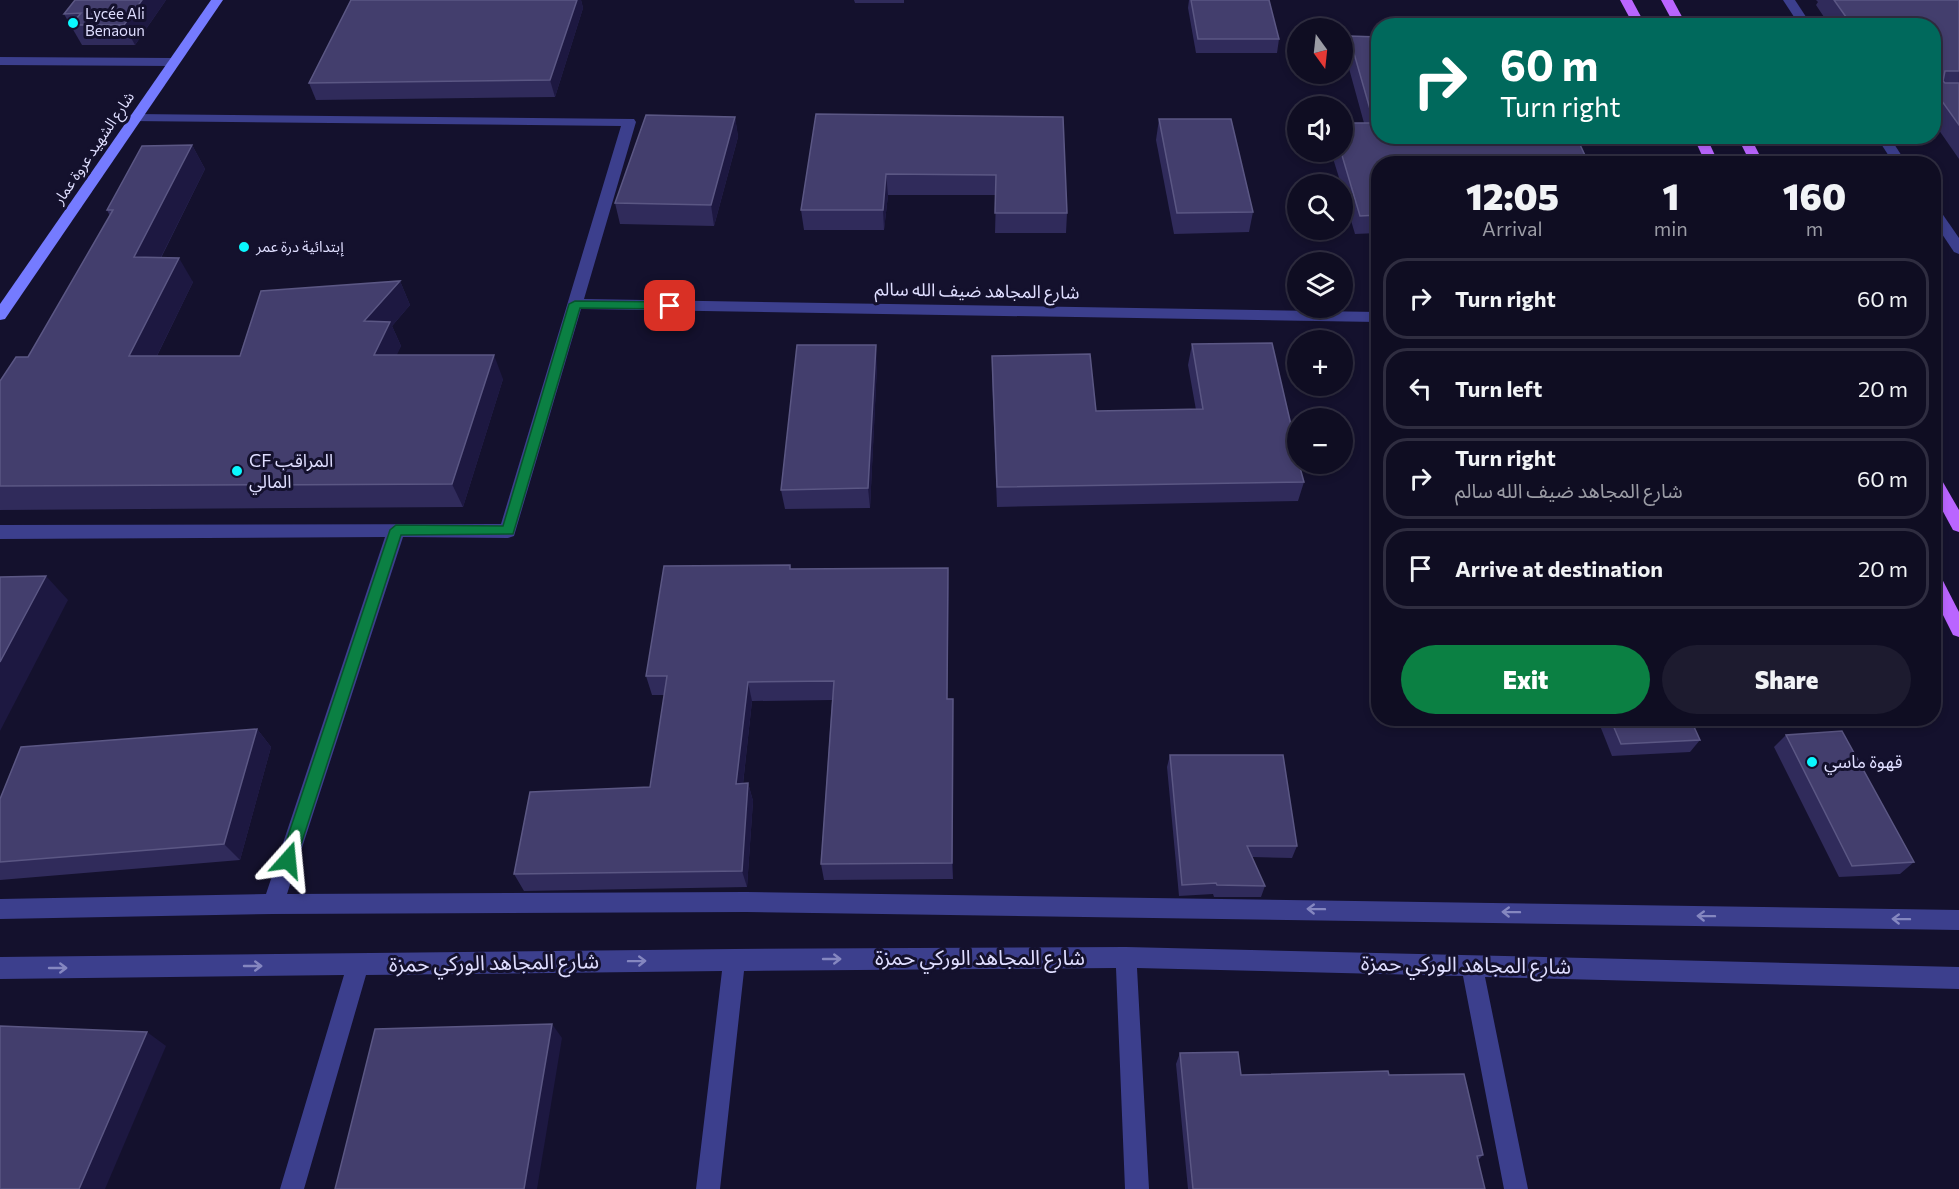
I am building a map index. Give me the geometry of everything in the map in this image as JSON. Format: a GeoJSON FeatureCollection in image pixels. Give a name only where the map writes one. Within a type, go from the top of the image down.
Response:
{"type":"FeatureCollection","features":[{"type":"Feature","properties":{"kind":"main road"},"geometry":{"type":"LineString","coordinates":[[1626,0],[1636,18]]}},
{"type":"Feature","properties":{"kind":"main road"},"geometry":{"type":"LineString","coordinates":[[1667,0],[1677,18]]}},
{"type":"Feature","properties":{"kind":"main road"},"geometry":{"type":"LineString","coordinates":[[1941,493],[1959,525]]}},
{"type":"Feature","properties":{"kind":"main road"},"geometry":{"type":"LineString","coordinates":[[1941,594],[1959,630]]}},
{"type":"Feature","properties":{"kind":"street","name":"شارع الشهيد عروة عمار"},"geometry":{"type":"LineString","coordinates":[[0,315],[217,0]]}},
{"type":"Feature","properties":{"kind":"street"},"geometry":{"type":"LineString","coordinates":[[1789,0],[1801,18]]}},
{"type":"Feature","properties":{"kind":"street"},"geometry":{"type":"LineString","coordinates":[[0,62],[173,62]]}},
{"type":"Feature","properties":{"kind":"street"},"geometry":{"type":"LineString","coordinates":[[0,531],[508,531],[629,122],[135,118]]}},
{"type":"Feature","properties":{"kind":"street"},"geometry":{"type":"LineString","coordinates":[[1941,222],[1959,249]]}},
{"type":"Feature","properties":{"kind":"street","name":"شارع المجاهد ضيف الله سالم"},"geometry":{"type":"LineString","coordinates":[[575,304],[1371,317]]}},
{"type":"Feature","properties":{"kind":"street"},"geometry":{"type":"LineString","coordinates":[[273,904],[396,530]]}},
{"type":"Feature","properties":{"kind":"street"},"geometry":{"type":"LineString","coordinates":[[0,909],[273,904],[746,902],[1959,920]]}},
{"type":"Feature","properties":{"kind":"street"},"geometry":{"type":"LineString","coordinates":[[1126,957],[1137,1189]]}},
{"type":"Feature","properties":{"kind":"street","name":"شارع المجاهد الوركي حمزة"},"geometry":{"type":"LineString","coordinates":[[0,968],[734,959],[1126,957],[1959,978]]}},
{"type":"Feature","properties":{"kind":"street"},"geometry":{"type":"LineString","coordinates":[[708,1189],[734,959]]}},
{"type":"Feature","properties":{"kind":"street"},"geometry":{"type":"LineString","coordinates":[[292,1189],[358,965]]}},
{"type":"Feature","properties":{"kind":"street"},"geometry":{"type":"LineString","coordinates":[[1472,966],[1516,1189]]}},
{"type":"Feature","properties":{"kind":"building"},"geometry":{"type":"Polygon","coordinates":[[[75,0],[142,0],[124,25],[71,25],[81,13],[64,14],[75,0]]]}},
{"type":"Feature","properties":{"kind":"building"},"geometry":{"type":"Polygon","coordinates":[[[351,0],[577,0],[550,80],[309,83],[351,0]]]}},
{"type":"Feature","properties":{"kind":"building"},"geometry":{"type":"Polygon","coordinates":[[[1191,0],[1269,0],[1279,39],[1198,39],[1191,0]]]}},
{"type":"Feature","properties":{"kind":"building"},"geometry":{"type":"Polygon","coordinates":[[[1834,0],[1959,0],[1959,71],[1945,71],[1943,81],[1959,83],[1959,125],[1941,100],[1941,18],[1847,18],[1834,0]]]}},
{"type":"Feature","properties":{"kind":"building"},"geometry":{"type":"Polygon","coordinates":[[[1353,36],[1371,37],[1371,113],[1353,50],[1353,36]]]}},
{"type":"Feature","properties":{"kind":"building"},"geometry":{"type":"Polygon","coordinates":[[[816,114],[1063,117],[1067,213],[995,213],[996,175],[886,174],[883,210],[801,210],[816,114]]]}},
{"type":"Feature","properties":{"kind":"building"},"geometry":{"type":"Polygon","coordinates":[[[646,115],[735,117],[711,205],[615,203],[646,115]]]}},
{"type":"Feature","properties":{"kind":"building"},"geometry":{"type":"Polygon","coordinates":[[[1159,119],[1231,119],[1253,212],[1177,213],[1159,119]]]}},
{"type":"Feature","properties":{"kind":"building"},"geometry":{"type":"Polygon","coordinates":[[[1353,123],[1371,123],[1371,144],[1580,144],[1585,156],[1371,156],[1371,215],[1360,216],[1353,192],[1353,174],[1348,174],[1344,162],[1353,162],[1353,123]]]}},
{"type":"Feature","properties":{"kind":"building"},"geometry":{"type":"Polygon","coordinates":[[[192,145],[134,257],[179,258],[129,356],[240,356],[261,291],[400,281],[364,321],[390,322],[374,355],[494,355],[452,484],[0,486],[0,381],[16,357],[28,357],[113,210],[107,210],[142,146],[192,145]]]}},
{"type":"Feature","properties":{"kind":"building"},"geometry":{"type":"Polygon","coordinates":[[[1272,343],[1287,408],[1287,474],[1302,474],[1304,482],[997,487],[992,356],[1090,354],[1096,411],[1203,409],[1192,344],[1272,343]]]}},
{"type":"Feature","properties":{"kind":"building"},"geometry":{"type":"Polygon","coordinates":[[[797,345],[876,345],[868,488],[781,490],[797,345]]]}},
{"type":"Feature","properties":{"kind":"building"},"geometry":{"type":"Polygon","coordinates":[[[790,565],[790,569],[948,568],[947,699],[953,699],[952,863],[821,864],[834,681],[748,682],[736,784],[748,783],[742,871],[514,874],[530,792],[650,787],[667,676],[646,676],[664,566],[790,565]]]}},
{"type":"Feature","properties":{"kind":"building"},"geometry":{"type":"Polygon","coordinates":[[[46,576],[0,662],[0,577],[46,576]]]}},
{"type":"Feature","properties":{"kind":"building"},"geometry":{"type":"Polygon","coordinates":[[[1613,726],[1694,726],[1700,740],[1621,744],[1613,726]]]}},
{"type":"Feature","properties":{"kind":"building"},"geometry":{"type":"Polygon","coordinates":[[[257,729],[224,844],[0,862],[0,799],[21,747],[257,729]]]}},
{"type":"Feature","properties":{"kind":"building"},"geometry":{"type":"Polygon","coordinates":[[[1842,731],[1914,862],[1852,866],[1786,735],[1842,731]]]}},
{"type":"Feature","properties":{"kind":"building"},"geometry":{"type":"Polygon","coordinates":[[[1170,755],[1283,755],[1297,846],[1247,846],[1265,886],[1217,885],[1216,883],[1182,885],[1170,755]]]}},
{"type":"Feature","properties":{"kind":"building"},"geometry":{"type":"Polygon","coordinates":[[[552,1024],[524,1189],[335,1189],[375,1029],[552,1024]]]}},
{"type":"Feature","properties":{"kind":"building"},"geometry":{"type":"Polygon","coordinates":[[[0,1026],[147,1032],[79,1189],[0,1189],[0,1026]]]}},
{"type":"Feature","properties":{"kind":"building"},"geometry":{"type":"Polygon","coordinates":[[[1238,1052],[1241,1075],[1388,1071],[1389,1075],[1464,1074],[1483,1155],[1477,1156],[1485,1189],[1193,1189],[1180,1053],[1238,1052]]]}},
{"type":"Feature","properties":{"kind":"place","name":"Lycée Ali Benaoun"},"geometry":{"type":"Point","coordinates":[73,23]}},
{"type":"Feature","properties":{"kind":"place","name":"إبتدائية درة عمر"},"geometry":{"type":"Point","coordinates":[244,247]}},
{"type":"Feature","properties":{"kind":"place","name":"CF المراقب المالي"},"geometry":{"type":"Point","coordinates":[237,471]}},
{"type":"Feature","properties":{"kind":"place","name":"قهوة ماسي"},"geometry":{"type":"Point","coordinates":[1812,762]}},
{"type":"Feature","properties":{"kind":"route"},"geometry":{"type":"LineString","coordinates":[[288,860],[396,530],[508,531],[575,304],[670,306]]}}]}
